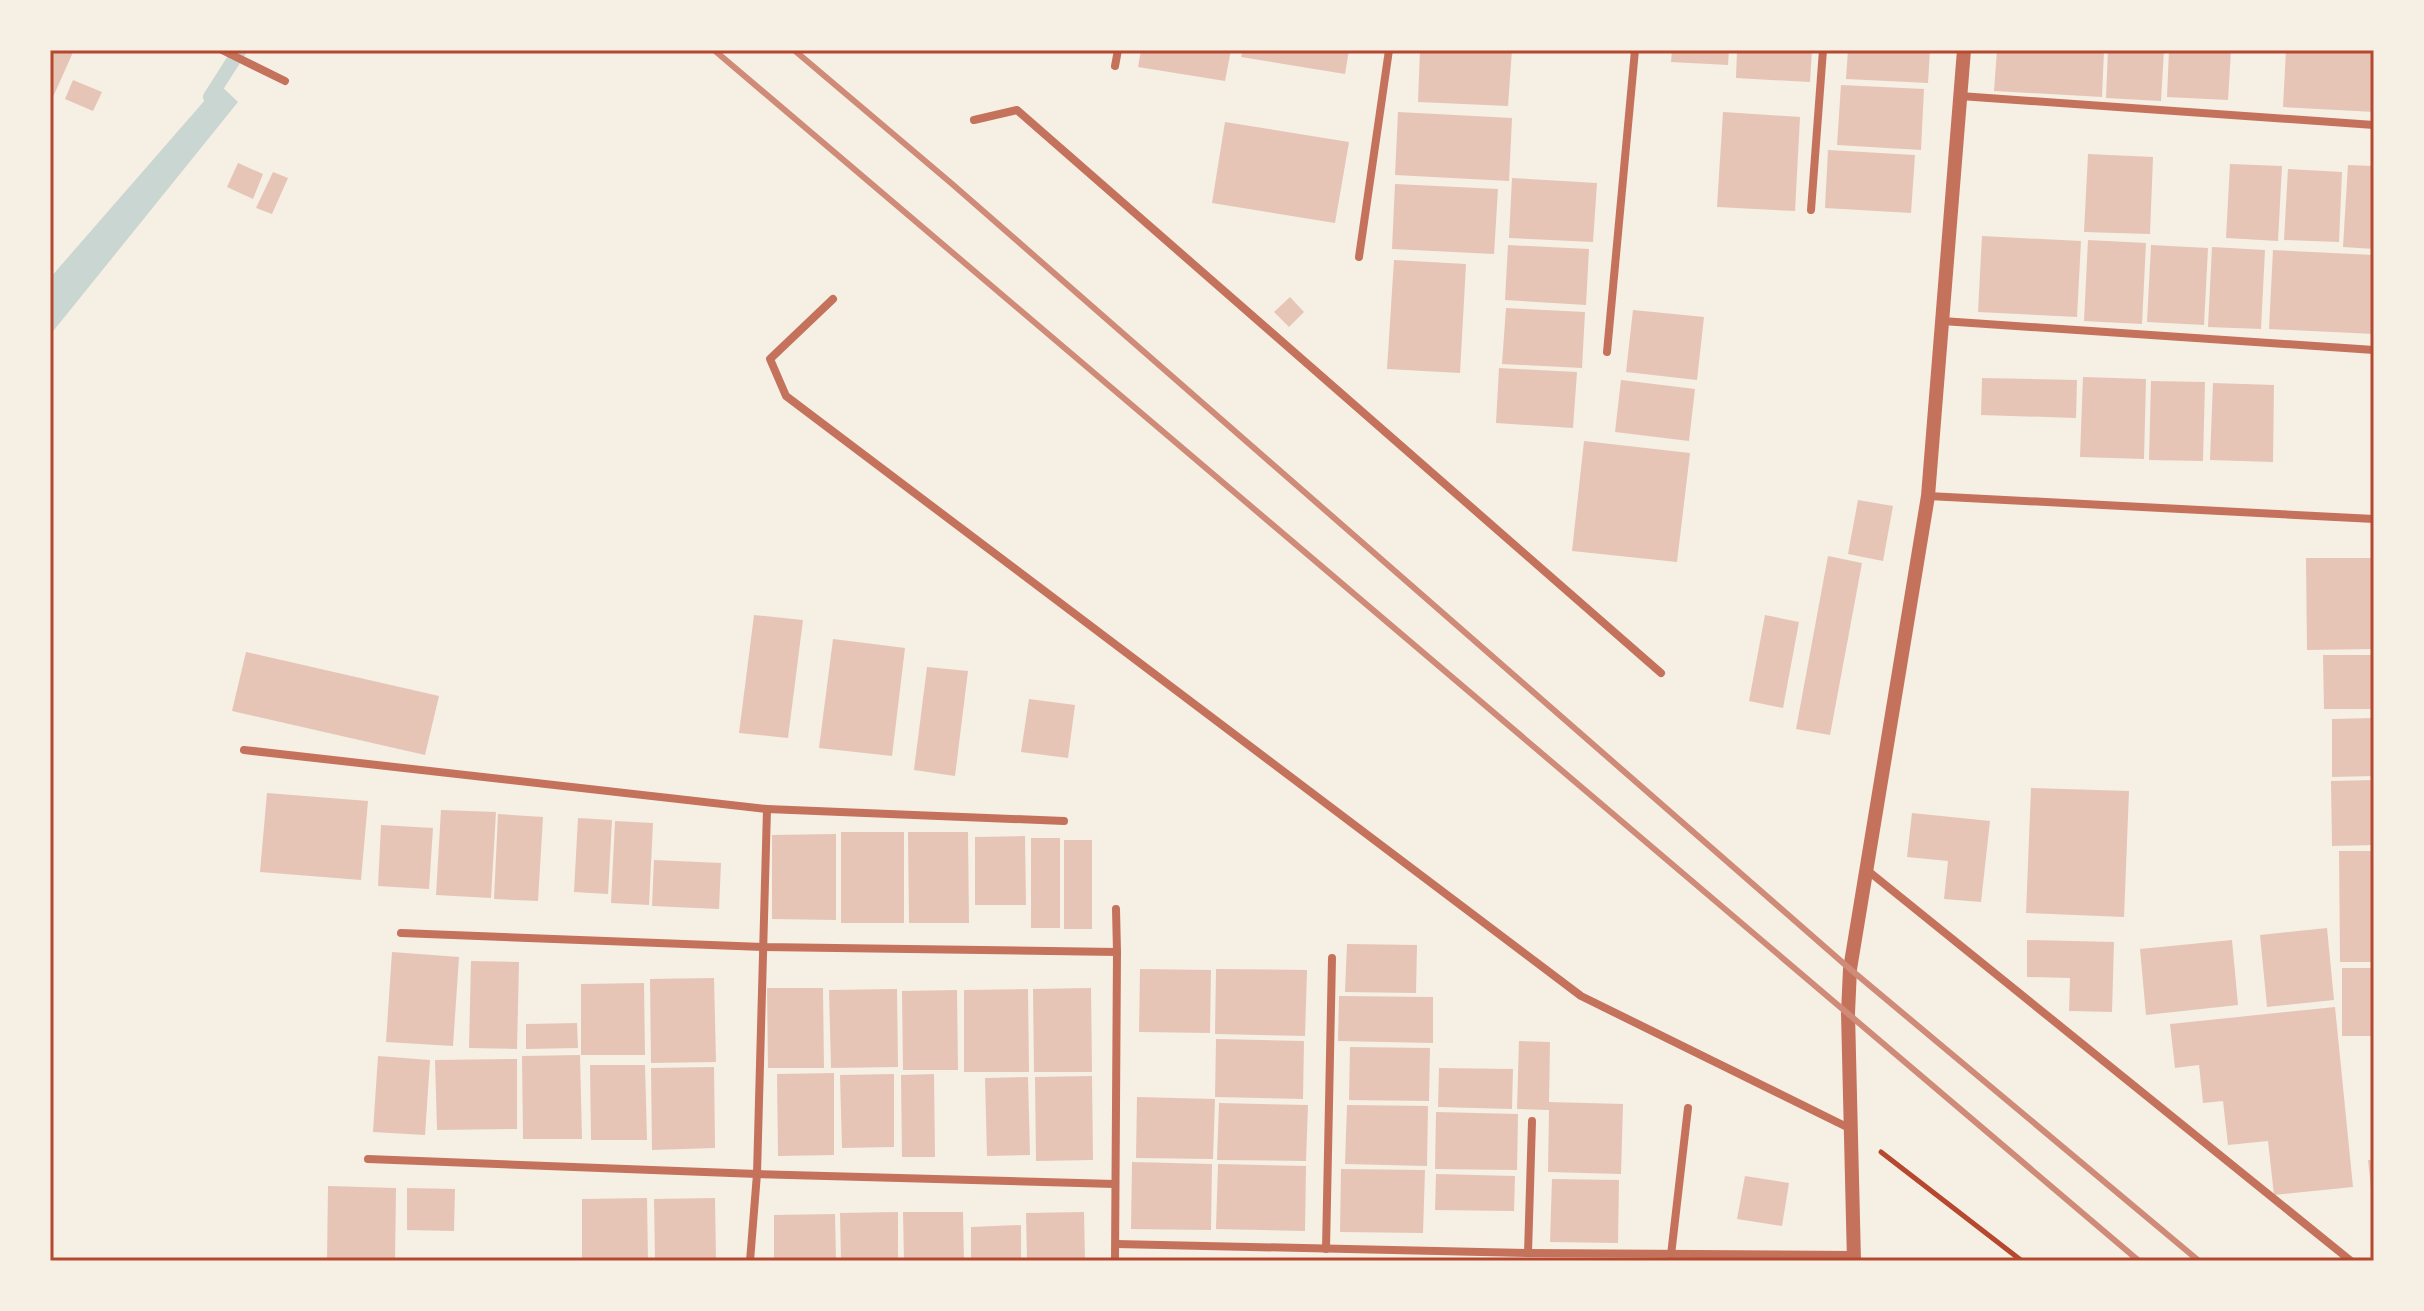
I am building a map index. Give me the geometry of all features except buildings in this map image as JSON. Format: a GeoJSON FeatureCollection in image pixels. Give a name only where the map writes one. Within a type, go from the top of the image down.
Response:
{"type":"FeatureCollection","features":[{"type":"Feature","properties":{"kind":"street"},"geometry":{"type":"LineString","coordinates":[[222,50],[285,81]]}},
{"type":"Feature","properties":{"kind":"street"},"geometry":{"type":"LineString","coordinates":[[1115,66],[1118,50]]}},
{"type":"Feature","properties":{"kind":"street"},"geometry":{"type":"LineString","coordinates":[[1359,257],[1389,50]]}},
{"type":"Feature","properties":{"kind":"street"},"geometry":{"type":"LineString","coordinates":[[1607,352],[1635,50]]}},
{"type":"Feature","properties":{"kind":"street"},"geometry":{"type":"LineString","coordinates":[[1811,210],[1823,50]]}},
{"type":"Feature","properties":{"kind":"street"},"geometry":{"type":"LineString","coordinates":[[1116,1244],[1854,1258],[1848,1013],[1850,969],[1928,496],[1964,50]]}},
{"type":"Feature","properties":{"kind":"street"},"geometry":{"type":"LineString","coordinates":[[1960,96],[2374,125]]}},
{"type":"Feature","properties":{"kind":"street"},"geometry":{"type":"LineString","coordinates":[[974,120],[1017,110],[1661,673]]}},
{"type":"Feature","properties":{"kind":"street"},"geometry":{"type":"LineString","coordinates":[[833,299],[770,359],[786,396],[1581,996],[1852,1129]]}},
{"type":"Feature","properties":{"kind":"street"},"geometry":{"type":"LineString","coordinates":[[1942,321],[2374,350]]}},
{"type":"Feature","properties":{"kind":"street"},"geometry":{"type":"LineString","coordinates":[[1928,496],[2374,519]]}},
{"type":"Feature","properties":{"kind":"street"},"geometry":{"type":"LineString","coordinates":[[244,750],[767,809],[1064,821]]}},
{"type":"Feature","properties":{"kind":"street"},"geometry":{"type":"LineString","coordinates":[[750,1261],[757,1174],[767,809]]}},
{"type":"Feature","properties":{"kind":"street"},"geometry":{"type":"LineString","coordinates":[[1867,870],[2351,1261]]}},
{"type":"Feature","properties":{"kind":"street"},"geometry":{"type":"LineString","coordinates":[[1115,1261],[1116,909]]}},
{"type":"Feature","properties":{"kind":"street"},"geometry":{"type":"LineString","coordinates":[[401,933],[763,947],[1117,952]]}},
{"type":"Feature","properties":{"kind":"street"},"geometry":{"type":"LineString","coordinates":[[1326,1249],[1332,958]]}},
{"type":"Feature","properties":{"kind":"street"},"geometry":{"type":"LineString","coordinates":[[1671,1255],[1688,1108]]}},
{"type":"Feature","properties":{"kind":"street"},"geometry":{"type":"LineString","coordinates":[[1528,1253],[1532,1121]]}},
{"type":"Feature","properties":{"kind":"street"},"geometry":{"type":"LineString","coordinates":[[368,1159],[1115,1184]]}},
{"type":"Feature","properties":{"kind":"path"},"geometry":{"type":"LineString","coordinates":[[1852,1129],[2022,1261]]}},
{"type":"Feature","properties":{"kind":"shaded area"},"geometry":{"type":"Polygon","coordinates":[[[219,84],[238,102],[50,335],[50,278],[219,84]]]}},
{"type":"Feature","properties":{"kind":"waterway"},"geometry":{"type":"LineString","coordinates":[[210,97],[240,50]]}},
{"type":"Feature","properties":{"kind":"railway"},"geometry":{"type":"LineString","coordinates":[[714,50],[2139,1261]]}},
{"type":"Feature","properties":{"kind":"railway"},"geometry":{"type":"LineString","coordinates":[[794,50],[951,183],[1850,969],[2199,1261]]}}]}
